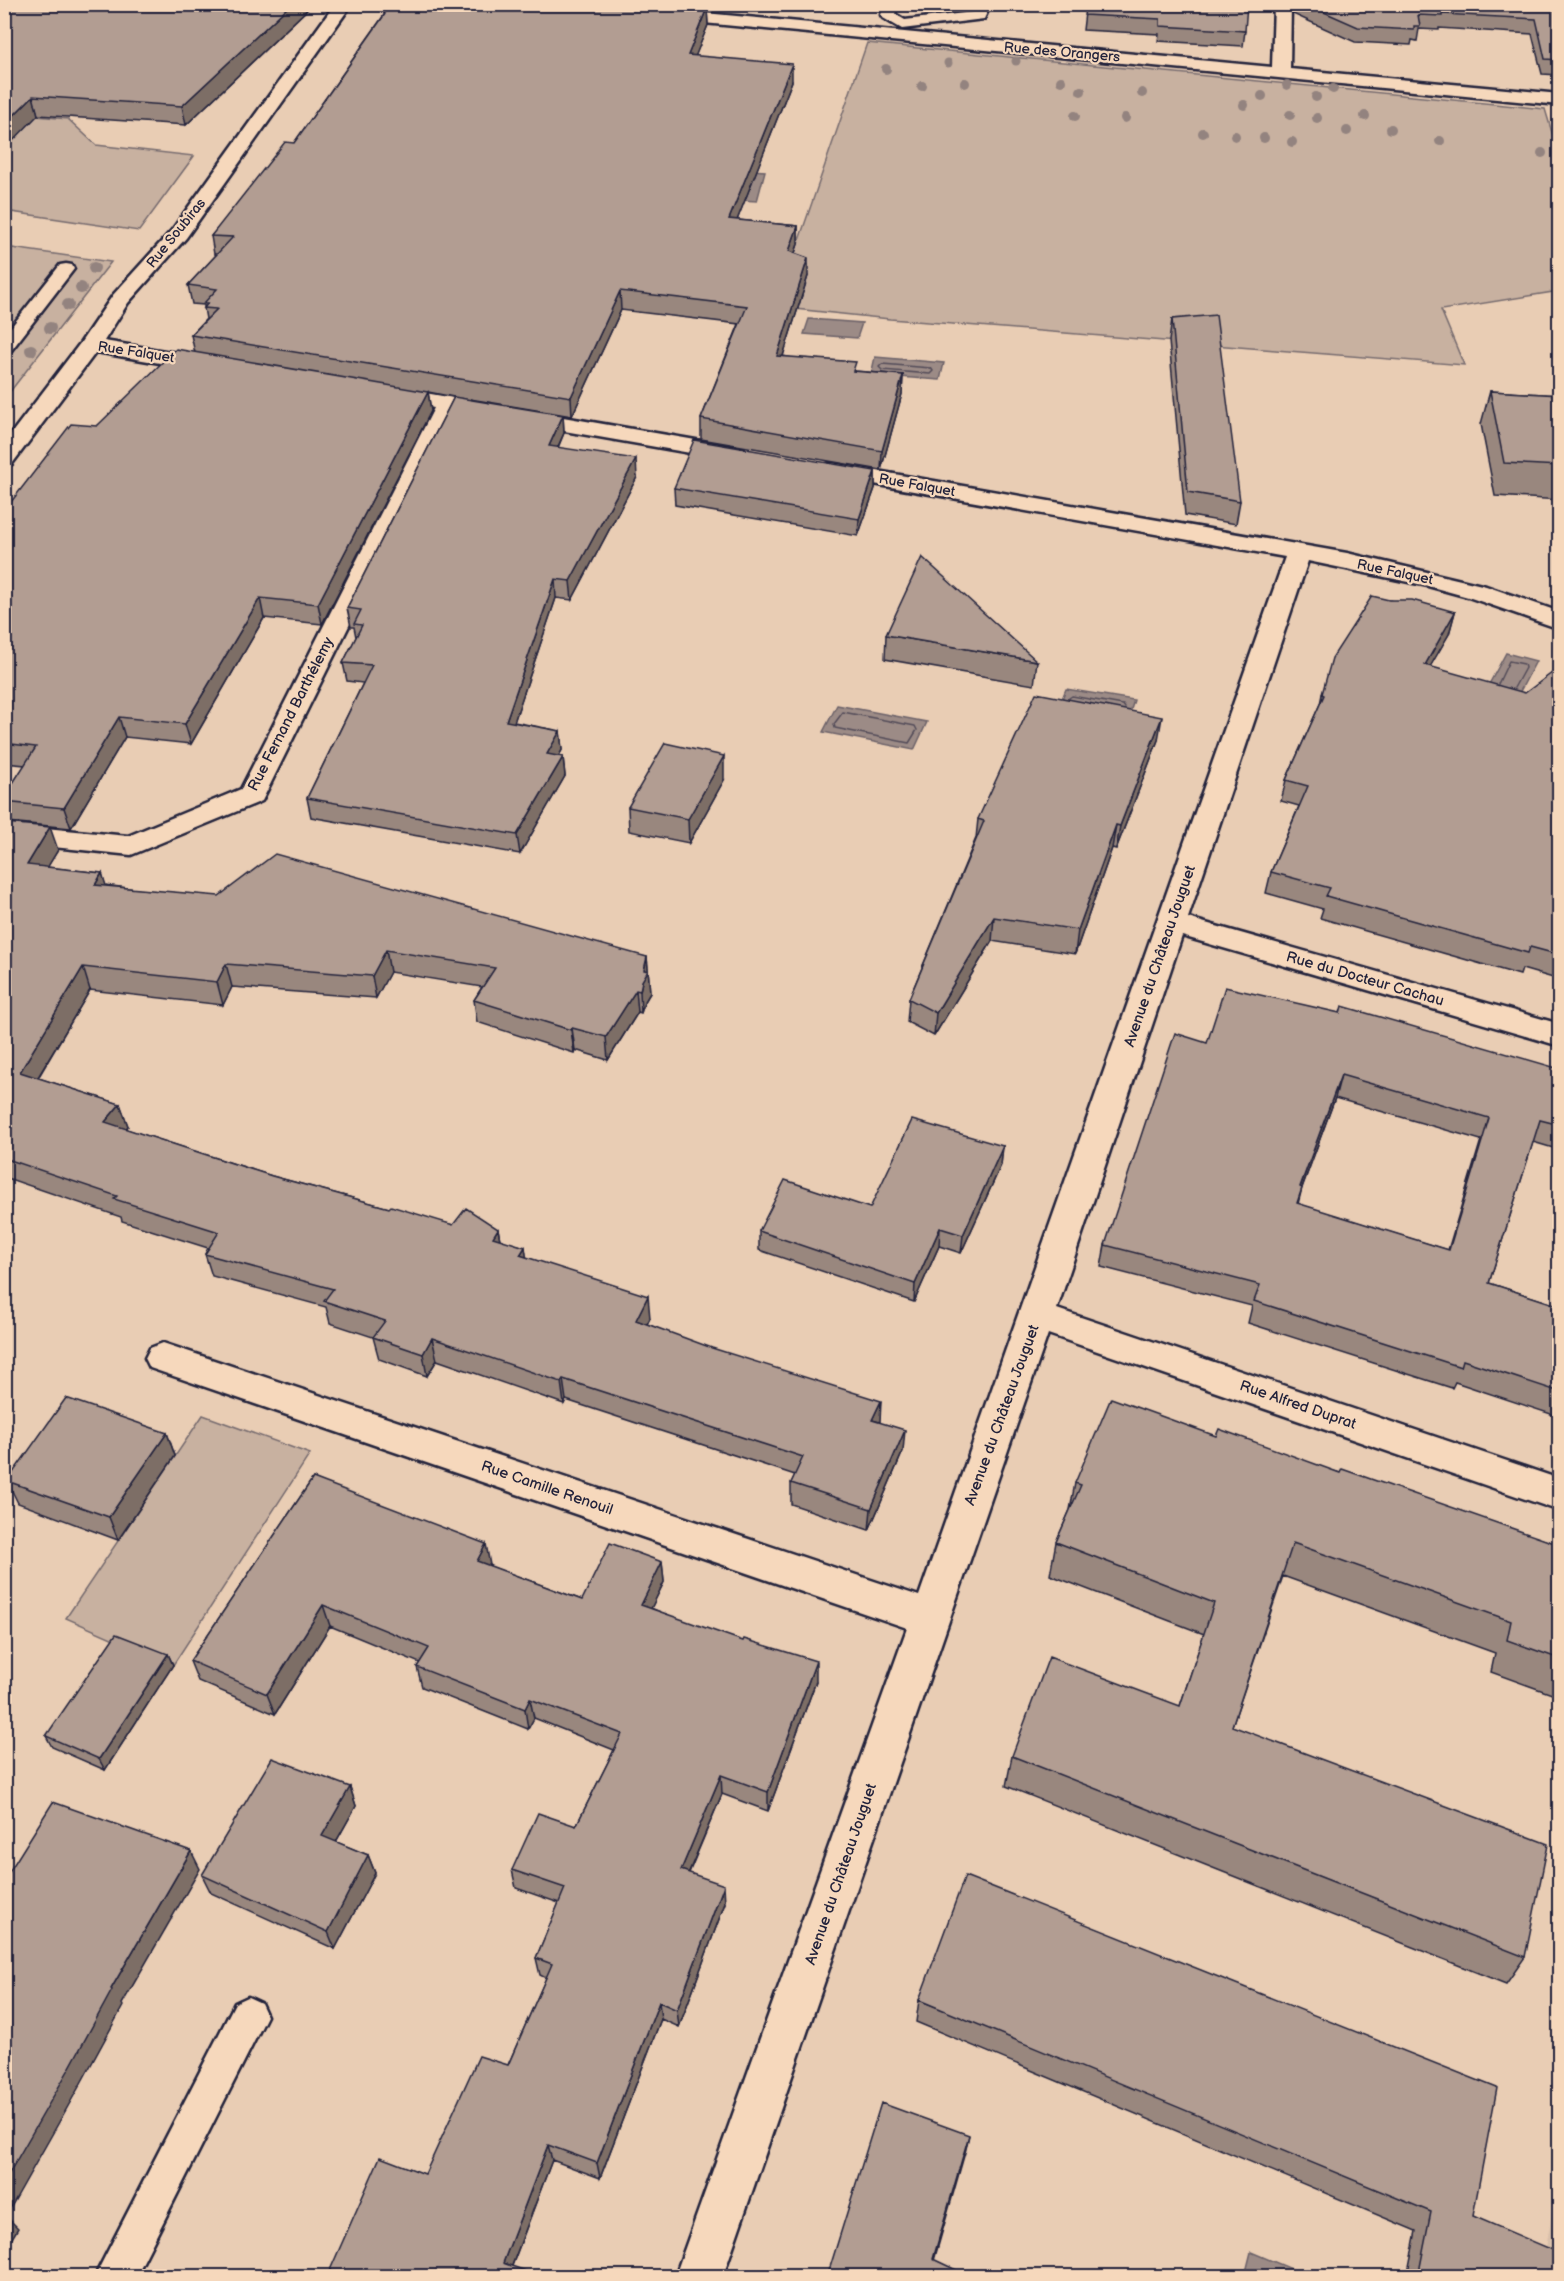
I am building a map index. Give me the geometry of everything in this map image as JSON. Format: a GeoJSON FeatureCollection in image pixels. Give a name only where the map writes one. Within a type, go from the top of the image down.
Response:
{"type":"FeatureCollection","features":[{"type":"Feature","properties":{"kind":"street","name":"Rue Soubiras"},"geometry":{"type":"LineString","coordinates":[[4,459],[90,345],[120,299],[179,234],[345,4]]}},
{"type":"Feature","properties":{"kind":"street"},"geometry":{"type":"LineString","coordinates":[[1281,73],[1283,4]]}},
{"type":"Feature","properties":{"kind":"street","name":"Rue des Orangers"},"geometry":{"type":"LineString","coordinates":[[649,12],[899,30],[1281,73],[1560,100]]}},
{"type":"Feature","properties":{"kind":"street","name":"Rue Falquet"},"geometry":{"type":"LineString","coordinates":[[90,345],[231,368]]}},
{"type":"Feature","properties":{"kind":"street"},"geometry":{"type":"LineString","coordinates":[[369,391],[753,457]]}},
{"type":"Feature","properties":{"kind":"street","name":"Rue Fernand Barthélemy"},"geometry":{"type":"LineString","coordinates":[[4,833],[131,846],[252,795],[448,404]]}},
{"type":"Feature","properties":{"kind":"street","name":"Rue Falquet"},"geometry":{"type":"LineString","coordinates":[[811,467],[1299,552],[1448,584],[1518,603],[1560,621]]}},
{"type":"Feature","properties":{"kind":"street","name":"Avenue du Château Jouguet"},"geometry":{"type":"LineString","coordinates":[[699,2277],[1037,1316],[1299,552]]}},
{"type":"Feature","properties":{"kind":"street","name":"Rue du Docteur Cachau"},"geometry":{"type":"LineString","coordinates":[[1171,923],[1560,1035]]}},
{"type":"Feature","properties":{"kind":"street","name":"Rue Alfred Duprat"},"geometry":{"type":"LineString","coordinates":[[1037,1316],[1560,1495]]}},
{"type":"Feature","properties":{"kind":"street","name":"Rue Camille Renouil"},"geometry":{"type":"LineString","coordinates":[[163,1358],[930,1618]]}},
{"type":"Feature","properties":{"kind":"lane"},"geometry":{"type":"LineString","coordinates":[[891,4],[888,15],[899,30],[979,16],[984,4]]}},
{"type":"Feature","properties":{"kind":"lane"},"geometry":{"type":"LineString","coordinates":[[4,348],[66,269]]}},
{"type":"Feature","properties":{"kind":"lane"},"geometry":{"type":"LineString","coordinates":[[115,2277],[248,2016]]}},
{"type":"Feature","properties":{"kind":"shaded area"},"geometry":{"type":"Polygon","coordinates":[[[867,43],[1545,109],[1559,156],[1559,291],[1441,310],[1464,365],[890,319],[776,307],[867,43]]]}},
{"type":"Feature","properties":{"kind":"shaded area"},"geometry":{"type":"Polygon","coordinates":[[[5,113],[68,119],[96,145],[194,156],[139,231],[5,211],[5,113]]]}},
{"type":"Feature","properties":{"kind":"shaded area"},"geometry":{"type":"Polygon","coordinates":[[[5,247],[111,262],[5,398],[5,247]]]}},
{"type":"Feature","properties":{"kind":"shaded area"},"geometry":{"type":"Polygon","coordinates":[[[203,1415],[310,1454],[173,1665],[66,1618],[203,1415]]]}},
{"type":"Feature","properties":{"kind":"shaded area"},"geometry":{"type":"Polygon","coordinates":[[[1559,2172],[1559,2276],[1541,2276],[1542,2271],[1559,2172]]]}},
{"type":"Feature","properties":{"kind":"water"},"geometry":{"type":"Polygon","coordinates":[[[733,169],[765,171],[757,201],[723,199],[733,169]]]}},
{"type":"Feature","properties":{"kind":"water"},"geometry":{"type":"Polygon","coordinates":[[[809,319],[862,323],[857,338],[804,334],[809,319]]]}},
{"type":"Feature","properties":{"kind":"water"},"geometry":{"type":"Polygon","coordinates":[[[875,357],[944,363],[940,380],[871,375],[875,357]]]}},
{"type":"Feature","properties":{"kind":"water"},"geometry":{"type":"Polygon","coordinates":[[[1506,653],[1536,661],[1517,697],[1487,688],[1506,653]]]}},
{"type":"Feature","properties":{"kind":"water"},"geometry":{"type":"Polygon","coordinates":[[[1066,689],[1134,700],[1128,719],[1059,706],[1066,689]]]}},
{"type":"Feature","properties":{"kind":"water"},"geometry":{"type":"Polygon","coordinates":[[[837,705],[927,722],[914,750],[823,732],[837,705]]]}},
{"type":"Feature","properties":{"kind":"water"},"geometry":{"type":"Polygon","coordinates":[[[1251,2252],[1308,2276],[1245,2276],[1251,2252]]]}},
{"type":"Feature","properties":{"kind":"building"},"geometry":{"type":"Polygon","coordinates":[[[4,4],[291,4],[182,106],[33,96],[4,125],[4,4]]]}},
{"type":"Feature","properties":{"kind":"building"},"geometry":{"type":"Polygon","coordinates":[[[390,4],[667,4],[707,8],[688,55],[792,64],[729,219],[798,226],[789,251],[808,258],[777,356],[856,362],[853,371],[903,375],[882,451],[701,419],[747,306],[620,291],[571,397],[191,335],[217,309],[204,308],[208,303],[204,303],[217,289],[188,285],[233,237],[211,236],[285,142],[294,143],[390,4]]]}},
{"type":"Feature","properties":{"kind":"building"},"geometry":{"type":"Polygon","coordinates":[[[1086,4],[1247,4],[1245,31],[1160,26],[1160,19],[1084,15],[1086,4]]]}},
{"type":"Feature","properties":{"kind":"building"},"geometry":{"type":"Polygon","coordinates":[[[1306,4],[1560,4],[1560,60],[1545,59],[1536,19],[1442,14],[1442,16],[1418,15],[1420,26],[1414,26],[1414,30],[1358,27],[1306,4]]]}},
{"type":"Feature","properties":{"kind":"building"},"geometry":{"type":"Polygon","coordinates":[[[1216,315],[1240,501],[1188,492],[1172,319],[1216,315]]]}},
{"type":"Feature","properties":{"kind":"building"},"geometry":{"type":"Polygon","coordinates":[[[176,349],[428,392],[318,604],[260,598],[185,724],[119,717],[64,808],[4,802],[4,797],[36,747],[4,743],[4,511],[71,424],[97,426],[176,349]]]}},
{"type":"Feature","properties":{"kind":"building"},"geometry":{"type":"Polygon","coordinates":[[[1490,391],[1560,395],[1560,466],[1504,463],[1490,391]]]}},
{"type":"Feature","properties":{"kind":"building"},"geometry":{"type":"Polygon","coordinates":[[[454,397],[563,415],[549,446],[636,459],[570,581],[555,579],[506,721],[560,731],[547,754],[563,757],[517,835],[307,798],[372,665],[343,663],[362,625],[354,624],[361,610],[347,608],[454,397]]]}},
{"type":"Feature","properties":{"kind":"building"},"geometry":{"type":"Polygon","coordinates":[[[694,440],[875,471],[859,519],[674,488],[694,440]]]}},
{"type":"Feature","properties":{"kind":"building"},"geometry":{"type":"Polygon","coordinates":[[[922,557],[1037,661],[886,635],[922,557]]]}},
{"type":"Feature","properties":{"kind":"building"},"geometry":{"type":"Polygon","coordinates":[[[1372,596],[1389,600],[1412,600],[1455,612],[1425,665],[1525,693],[1560,667],[1560,850],[1556,863],[1560,863],[1560,955],[1530,947],[1528,953],[1326,896],[1330,888],[1271,872],[1308,786],[1286,780],[1324,695],[1322,694],[1332,658],[1372,596]]]}},
{"type":"Feature","properties":{"kind":"building"},"geometry":{"type":"Polygon","coordinates":[[[1036,693],[1162,717],[1120,826],[1116,825],[1078,930],[994,917],[936,1013],[909,999],[984,821],[978,819],[1036,693]]]}},
{"type":"Feature","properties":{"kind":"building"},"geometry":{"type":"Polygon","coordinates":[[[665,743],[724,756],[688,819],[628,807],[665,743]]]}},
{"type":"Feature","properties":{"kind":"building"},"geometry":{"type":"Polygon","coordinates":[[[4,823],[50,827],[27,865],[102,873],[95,885],[219,896],[275,854],[647,957],[644,970],[648,971],[642,981],[640,991],[636,990],[606,1037],[572,1028],[571,1030],[474,1000],[495,968],[386,950],[372,976],[226,964],[217,982],[83,967],[20,1072],[120,1104],[105,1122],[272,1176],[389,1208],[391,1206],[453,1225],[466,1208],[498,1229],[493,1237],[525,1247],[520,1255],[648,1296],[636,1320],[712,1348],[881,1401],[872,1420],[905,1430],[871,1509],[791,1483],[803,1457],[563,1379],[561,1382],[432,1338],[423,1354],[373,1337],[385,1321],[324,1301],[333,1289],[205,1254],[219,1232],[114,1199],[117,1196],[4,1158],[4,987],[10,978],[4,977],[4,823]]]}},
{"type":"Feature","properties":{"kind":"building"},"geometry":{"type":"Polygon","coordinates":[[[1225,987],[1340,1013],[1342,1006],[1560,1069],[1560,1125],[1540,1120],[1489,1283],[1560,1306],[1560,1392],[1463,1360],[1461,1367],[1254,1301],[1260,1285],[1105,1245],[1175,1033],[1207,1043],[1225,987]],[[1341,1075],[1300,1187],[1302,1188],[1297,1203],[1449,1250],[1489,1118],[1341,1075]]]}},
{"type":"Feature","properties":{"kind":"building"},"geometry":{"type":"Polygon","coordinates":[[[912,1120],[1003,1146],[963,1235],[940,1228],[915,1284],[759,1231],[785,1180],[870,1208],[912,1120]]]}},
{"type":"Feature","properties":{"kind":"building"},"geometry":{"type":"Polygon","coordinates":[[[66,1398],[167,1433],[109,1517],[7,1481],[66,1398]]]}},
{"type":"Feature","properties":{"kind":"building"},"geometry":{"type":"Polygon","coordinates":[[[1111,1398],[1216,1436],[1219,1429],[1340,1473],[1342,1469],[1560,1545],[1560,1659],[1507,1640],[1511,1621],[1293,1543],[1232,1726],[1548,1844],[1525,1957],[1012,1756],[1049,1657],[1180,1706],[1214,1603],[1056,1542],[1081,1485],[1075,1483],[1111,1398]]]}},
{"type":"Feature","properties":{"kind":"building"},"geometry":{"type":"Polygon","coordinates":[[[313,1478],[486,1544],[477,1561],[582,1600],[610,1543],[662,1562],[641,1605],[743,1641],[744,1639],[816,1661],[768,1792],[721,1775],[681,1870],[724,1885],[677,2010],[659,2002],[597,2163],[548,2145],[503,2263],[526,2271],[524,2277],[327,2277],[380,2157],[425,2174],[479,2056],[508,2065],[552,1964],[536,1958],[565,1888],[512,1870],[538,1813],[576,1826],[622,1734],[530,1699],[525,1709],[417,1667],[429,1648],[323,1605],[267,1694],[190,1661],[313,1478]]]}},
{"type":"Feature","properties":{"kind":"building"},"geometry":{"type":"Polygon","coordinates":[[[116,1634],[168,1654],[99,1759],[46,1736],[116,1634]]]}},
{"type":"Feature","properties":{"kind":"building"},"geometry":{"type":"Polygon","coordinates":[[[272,1758],[350,1787],[322,1836],[368,1855],[328,1932],[202,1875],[272,1758]]]}},
{"type":"Feature","properties":{"kind":"building"},"geometry":{"type":"Polygon","coordinates":[[[53,1802],[191,1851],[4,2182],[4,1880],[53,1802]]]}},
{"type":"Feature","properties":{"kind":"building"},"geometry":{"type":"Polygon","coordinates":[[[965,1876],[1497,2088],[1473,2216],[1560,2253],[1560,2277],[1418,2277],[1431,2212],[919,2000],[965,1876]]]}},
{"type":"Feature","properties":{"kind":"building"},"geometry":{"type":"Polygon","coordinates":[[[881,2103],[969,2135],[933,2259],[971,2277],[827,2277],[881,2103]]]}}]}
